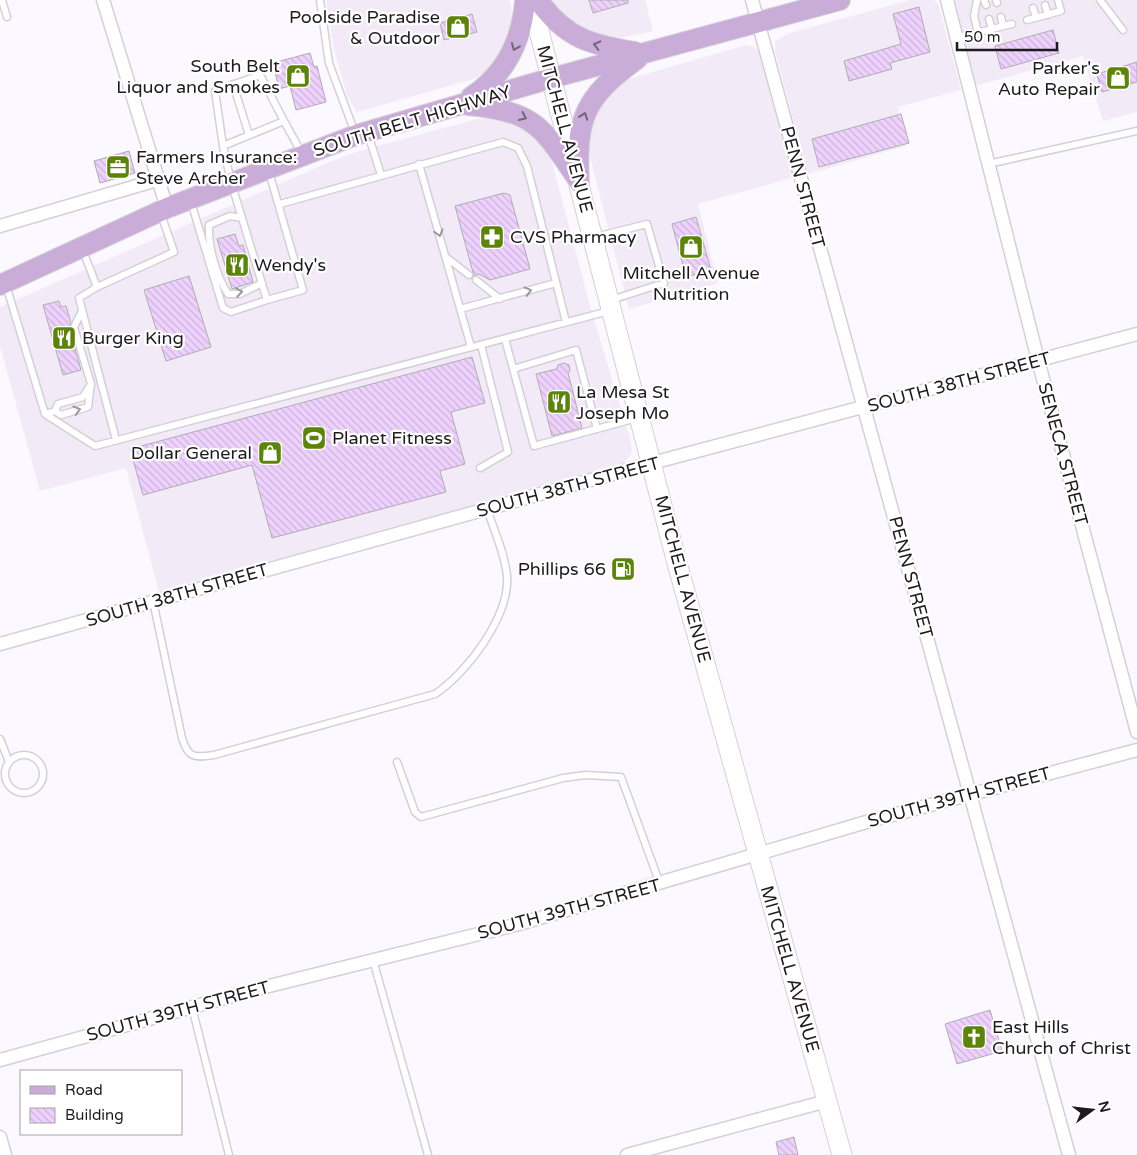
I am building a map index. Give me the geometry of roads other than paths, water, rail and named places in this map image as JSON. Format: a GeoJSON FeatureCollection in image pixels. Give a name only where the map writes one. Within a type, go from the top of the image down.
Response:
{"type":"FeatureCollection","features":[{"type":"Feature","properties":{"kind":"main road"},"geometry":{"type":"LineString","coordinates":[[459,104],[494,79],[508,63],[517,44],[525,0]]}},
{"type":"Feature","properties":{"kind":"main road"},"geometry":{"type":"LineString","coordinates":[[538,0],[555,22],[586,42],[644,54]]}},
{"type":"Feature","properties":{"kind":"main road","name":"SOUTH BELT HIGHWAY"},"geometry":{"type":"LineString","coordinates":[[3,284],[163,209],[267,168],[362,134],[459,104],[840,0]]}},
{"type":"Feature","properties":{"kind":"main road"},"geometry":{"type":"LineString","coordinates":[[579,182],[578,147],[586,110],[608,81],[644,54]]}},
{"type":"Feature","properties":{"kind":"main road"},"geometry":{"type":"LineString","coordinates":[[459,104],[511,111],[530,120],[549,137],[579,182]]}},
{"type":"Feature","properties":{"kind":"street"},"geometry":{"type":"LineString","coordinates":[[103,0],[157,180],[163,209]]}},
{"type":"Feature","properties":{"kind":"street","name":"MITCHELL AVENUE"},"geometry":{"type":"LineString","coordinates":[[531,0],[677,563],[842,1155]]}},
{"type":"Feature","properties":{"kind":"street","name":"PENN STREET"},"geometry":{"type":"LineString","coordinates":[[752,0],[1069,1155]]}},
{"type":"Feature","properties":{"kind":"street","name":"SENECA STREET"},"geometry":{"type":"LineString","coordinates":[[947,0],[1038,360],[1137,732]]}},
{"type":"Feature","properties":{"kind":"street"},"geometry":{"type":"LineString","coordinates":[[0,226],[157,180]]}},
{"type":"Feature","properties":{"kind":"street","name":"SOUTH 38TH STREET"},"geometry":{"type":"LineString","coordinates":[[0,644],[652,464],[1137,334]]}},
{"type":"Feature","properties":{"kind":"street","name":"SOUTH 39TH STREET"},"geometry":{"type":"LineString","coordinates":[[0,1060],[373,960],[519,924],[970,794],[1137,750]]}},
{"type":"Feature","properties":{"kind":"street"},"geometry":{"type":"LineString","coordinates":[[627,1155],[827,1101]]}},
{"type":"Feature","properties":{"kind":"street"},"geometry":{"type":"LineString","coordinates":[[0,1137],[5,1155]]}},
{"type":"Feature","properties":{"kind":"lane"},"geometry":{"type":"LineString","coordinates":[[2,0],[7,17]]}},
{"type":"Feature","properties":{"kind":"lane"},"geometry":{"type":"LineString","coordinates":[[320,0],[329,63],[380,175]]}},
{"type":"Feature","properties":{"kind":"lane"},"geometry":{"type":"LineString","coordinates":[[976,0],[974,16],[978,32]]}},
{"type":"Feature","properties":{"kind":"lane"},"geometry":{"type":"LineString","coordinates":[[1027,20],[1061,11],[1058,0]]}},
{"type":"Feature","properties":{"kind":"lane"},"geometry":{"type":"LineString","coordinates":[[1100,0],[1124,30]]}},
{"type":"Feature","properties":{"kind":"lane"},"geometry":{"type":"LineString","coordinates":[[1045,5],[1048,14]]}},
{"type":"Feature","properties":{"kind":"lane"},"geometry":{"type":"LineString","coordinates":[[1033,8],[1036,18]]}},
{"type":"Feature","properties":{"kind":"lane"},"geometry":{"type":"LineString","coordinates":[[1001,17],[1003,26]]}},
{"type":"Feature","properties":{"kind":"lane"},"geometry":{"type":"LineString","coordinates":[[989,19],[992,29]]}},
{"type":"Feature","properties":{"kind":"lane"},"geometry":{"type":"LineString","coordinates":[[956,38],[1012,24]]}},
{"type":"Feature","properties":{"kind":"lane"},"geometry":{"type":"LineString","coordinates":[[267,300],[242,218],[223,146],[215,91],[260,74],[302,155]]}},
{"type":"Feature","properties":{"kind":"lane"},"geometry":{"type":"LineString","coordinates":[[234,84],[249,135]]}},
{"type":"Feature","properties":{"kind":"lane"},"geometry":{"type":"LineString","coordinates":[[223,146],[284,121]]}},
{"type":"Feature","properties":{"kind":"lane"},"geometry":{"type":"LineString","coordinates":[[988,164],[1137,131]]}},
{"type":"Feature","properties":{"kind":"lane"},"geometry":{"type":"LineString","coordinates":[[280,204],[503,142],[518,148],[527,166],[566,322]]}},
{"type":"Feature","properties":{"kind":"lane"},"geometry":{"type":"LineString","coordinates":[[419,164],[471,348]]}},
{"type":"Feature","properties":{"kind":"lane"},"geometry":{"type":"LineString","coordinates":[[190,198],[223,308],[231,312],[302,290],[280,204],[267,168]]}},
{"type":"Feature","properties":{"kind":"lane"},"geometry":{"type":"LineString","coordinates":[[116,440],[79,298],[97,287],[174,252],[163,209]]}},
{"type":"Feature","properties":{"kind":"lane"},"geometry":{"type":"LineString","coordinates":[[242,218],[230,216],[209,225],[209,237],[221,282],[228,294],[240,294],[262,284]]}},
{"type":"Feature","properties":{"kind":"lane"},"geometry":{"type":"LineString","coordinates":[[3,284],[45,414],[95,446],[566,322],[664,284],[647,224],[594,238]]}},
{"type":"Feature","properties":{"kind":"lane"},"geometry":{"type":"LineString","coordinates":[[82,246],[97,287]]}},
{"type":"Feature","properties":{"kind":"lane"},"geometry":{"type":"LineString","coordinates":[[446,257],[469,275]]}},
{"type":"Feature","properties":{"kind":"lane"},"geometry":{"type":"LineString","coordinates":[[476,280],[500,299]]}},
{"type":"Feature","properties":{"kind":"lane"},"geometry":{"type":"LineString","coordinates":[[460,309],[556,283]]}},
{"type":"Feature","properties":{"kind":"lane"},"geometry":{"type":"LineString","coordinates":[[55,411],[61,415],[88,407],[91,384],[74,326],[82,311]]}},
{"type":"Feature","properties":{"kind":"lane"},"geometry":{"type":"LineString","coordinates":[[505,338],[534,446],[640,417]]}},
{"type":"Feature","properties":{"kind":"lane"},"geometry":{"type":"LineString","coordinates":[[480,468],[508,452],[481,345]]}},
{"type":"Feature","properties":{"kind":"lane"},"geometry":{"type":"LineString","coordinates":[[513,369],[576,350],[597,429]]}},
{"type":"Feature","properties":{"kind":"lane"},"geometry":{"type":"LineString","coordinates":[[55,411],[58,404],[83,397],[91,384]]}},
{"type":"Feature","properties":{"kind":"lane"},"geometry":{"type":"LineString","coordinates":[[45,414],[55,411]]}},
{"type":"Feature","properties":{"kind":"lane"},"geometry":{"type":"LineString","coordinates":[[153,601],[186,750],[191,755],[200,757],[214,755],[435,694],[450,685],[488,638],[503,605],[507,576],[487,509]]}},
{"type":"Feature","properties":{"kind":"lane"},"geometry":{"type":"LineString","coordinates":[[0,738],[9,762],[6,770],[9,786],[16,791],[24,793],[33,791],[41,785],[44,776],[42,766],[36,758],[26,755],[17,756],[9,762]]}},
{"type":"Feature","properties":{"kind":"lane"},"geometry":{"type":"LineString","coordinates":[[397,762],[415,812],[421,817],[563,778],[585,775],[621,777],[660,884]]}},
{"type":"Feature","properties":{"kind":"lane"},"geometry":{"type":"LineString","coordinates":[[373,960],[428,1155]]}},
{"type":"Feature","properties":{"kind":"lane"},"geometry":{"type":"LineString","coordinates":[[192,1008],[229,1155]]}},
{"type":"Feature","properties":{"kind":"place","name":"Poolside Paradise & Outdoor"},"geometry":{"type":"Point","coordinates":[458,27]}},
{"type":"Feature","properties":{"kind":"place","name":"South Belt Liquor and Smokes"},"geometry":{"type":"Point","coordinates":[298,76]}},
{"type":"Feature","properties":{"kind":"place","name":"Parker's Auto Repair"},"geometry":{"type":"Point","coordinates":[1118,78]}},
{"type":"Feature","properties":{"kind":"place","name":"Farmers Insurance: Steve Archer"},"geometry":{"type":"Point","coordinates":[118,167]}},
{"type":"Feature","properties":{"kind":"place","name":"CVS Pharmacy"},"geometry":{"type":"Point","coordinates":[492,237]}},
{"type":"Feature","properties":{"kind":"place","name":"Mitchell Avenue Nutrition"},"geometry":{"type":"Point","coordinates":[691,247]}},
{"type":"Feature","properties":{"kind":"place","name":"Wendy's"},"geometry":{"type":"Point","coordinates":[237,265]}},
{"type":"Feature","properties":{"kind":"place","name":"Burger King"},"geometry":{"type":"Point","coordinates":[64,338]}},
{"type":"Feature","properties":{"kind":"place","name":"La Mesa St Joseph Mo"},"geometry":{"type":"Point","coordinates":[559,402]}},
{"type":"Feature","properties":{"kind":"place","name":"Planet Fitness"},"geometry":{"type":"Point","coordinates":[314,438]}},
{"type":"Feature","properties":{"kind":"place","name":"Dollar General"},"geometry":{"type":"Point","coordinates":[270,453]}},
{"type":"Feature","properties":{"kind":"place","name":"Phillips 66"},"geometry":{"type":"Point","coordinates":[623,569]}},
{"type":"Feature","properties":{"kind":"place","name":"East Hills Church of Christ"},"geometry":{"type":"Point","coordinates":[974,1037]}}]}
